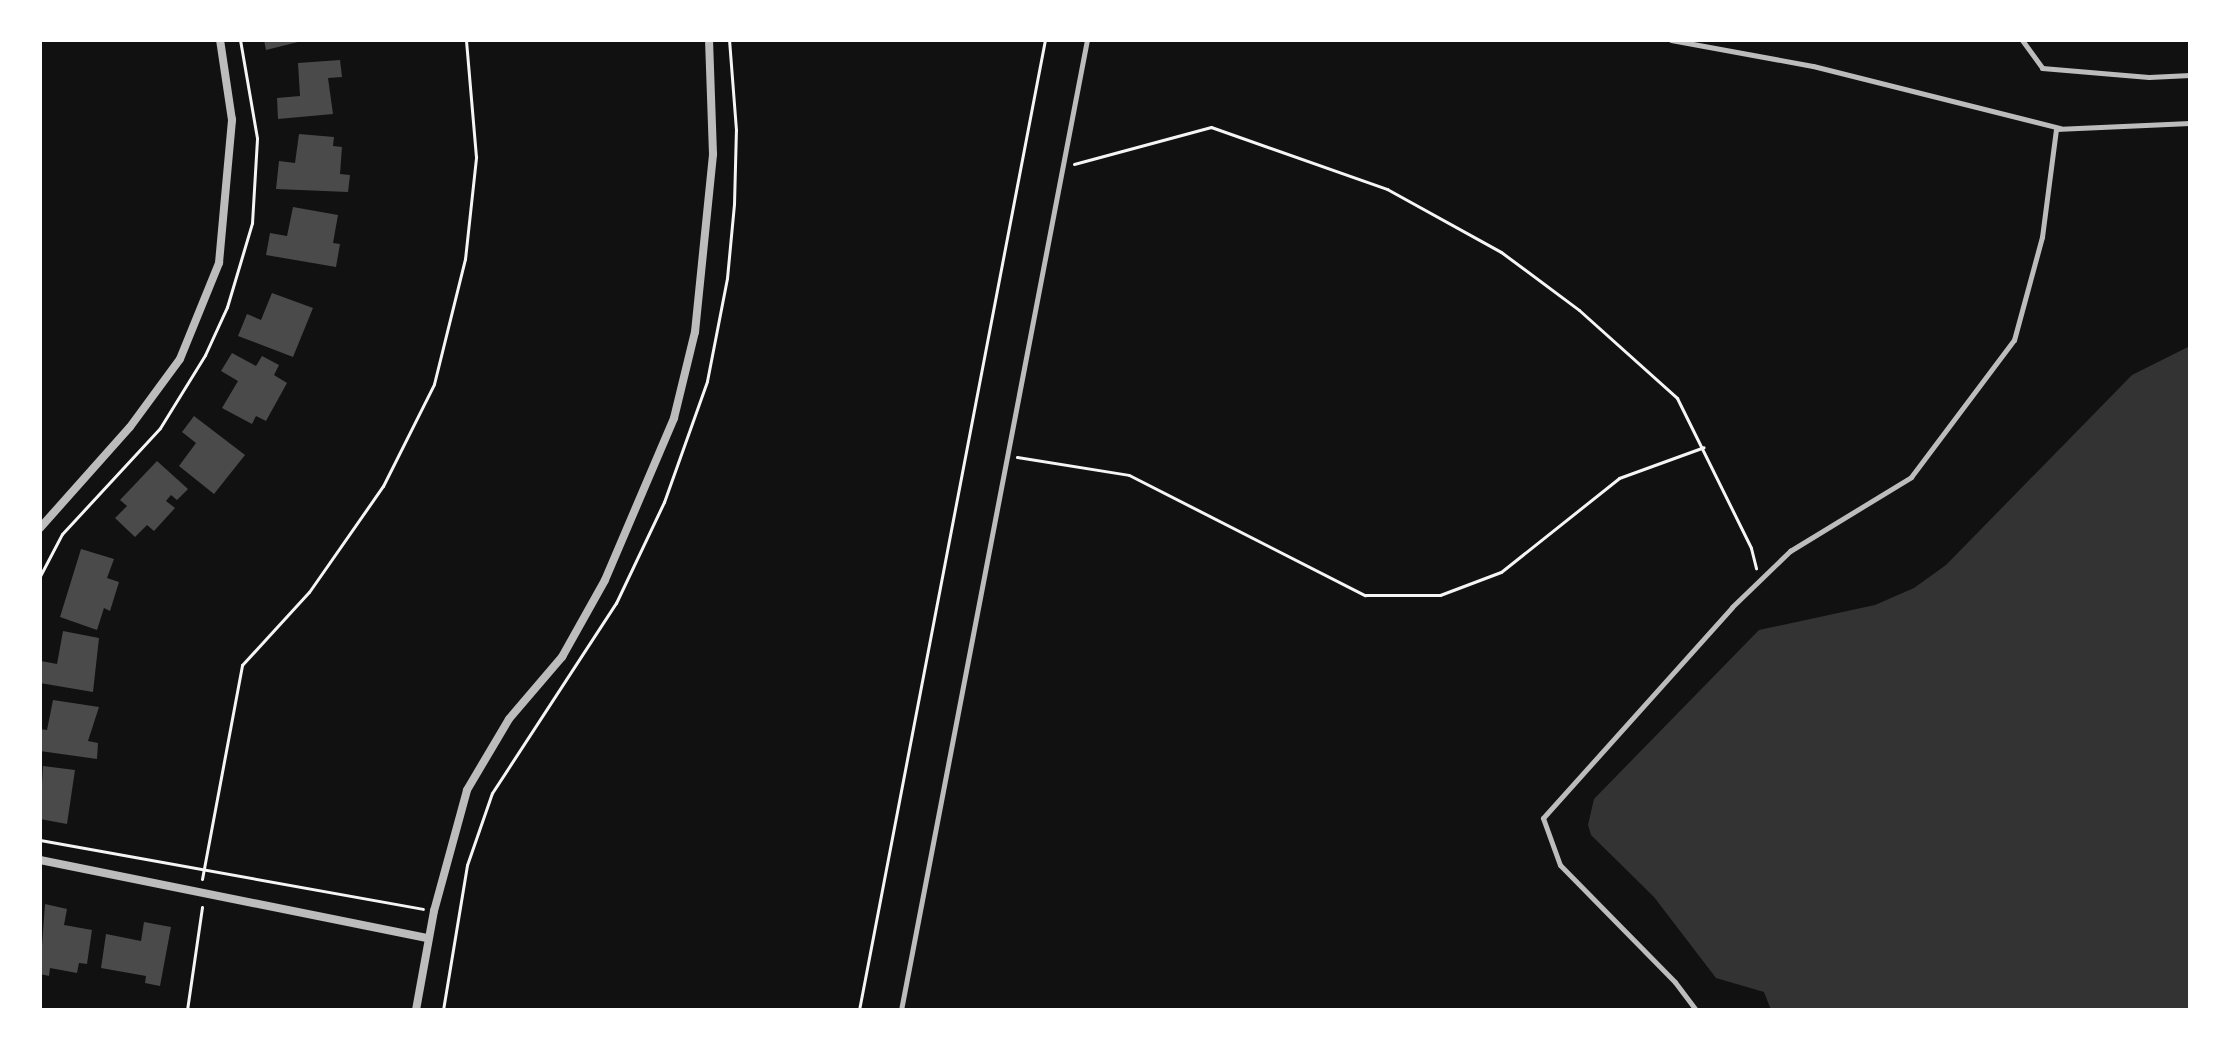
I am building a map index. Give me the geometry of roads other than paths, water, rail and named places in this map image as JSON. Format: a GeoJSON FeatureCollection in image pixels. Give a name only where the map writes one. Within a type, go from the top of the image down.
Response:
{"type":"FeatureCollection","features":[{"type":"Feature","properties":{"kind":"street"},"geometry":{"type":"LineString","coordinates":[[40,528],[130,427],[180,359],[219,263],[232,120],[220,40]]}},
{"type":"Feature","properties":{"kind":"street"},"geometry":{"type":"LineString","coordinates":[[416,1010],[434,911],[467,790],[509,719],[562,657],[605,580],[674,418],[695,332],[713,154],[709,40]]}},
{"type":"Feature","properties":{"kind":"street"},"geometry":{"type":"LineString","coordinates":[[40,860],[428,938]]}},
{"type":"Feature","properties":{"kind":"lane"},"geometry":{"type":"LineString","coordinates":[[901,1010],[1066,166],[1087,40]]}},
{"type":"Feature","properties":{"kind":"lane"},"geometry":{"type":"LineString","coordinates":[[1671,40],[1813,66],[2062,128]]}},
{"type":"Feature","properties":{"kind":"lane"},"geometry":{"type":"LineString","coordinates":[[2022,40],[2042,68],[2149,77],[2190,75]]}},
{"type":"Feature","properties":{"kind":"lane"},"geometry":{"type":"LineString","coordinates":[[1696,1010],[1675,982],[1560,865],[1543,818],[1790,551],[1911,477],[2014,340],[2042,237],[2056,129],[2190,123]]}}]}
